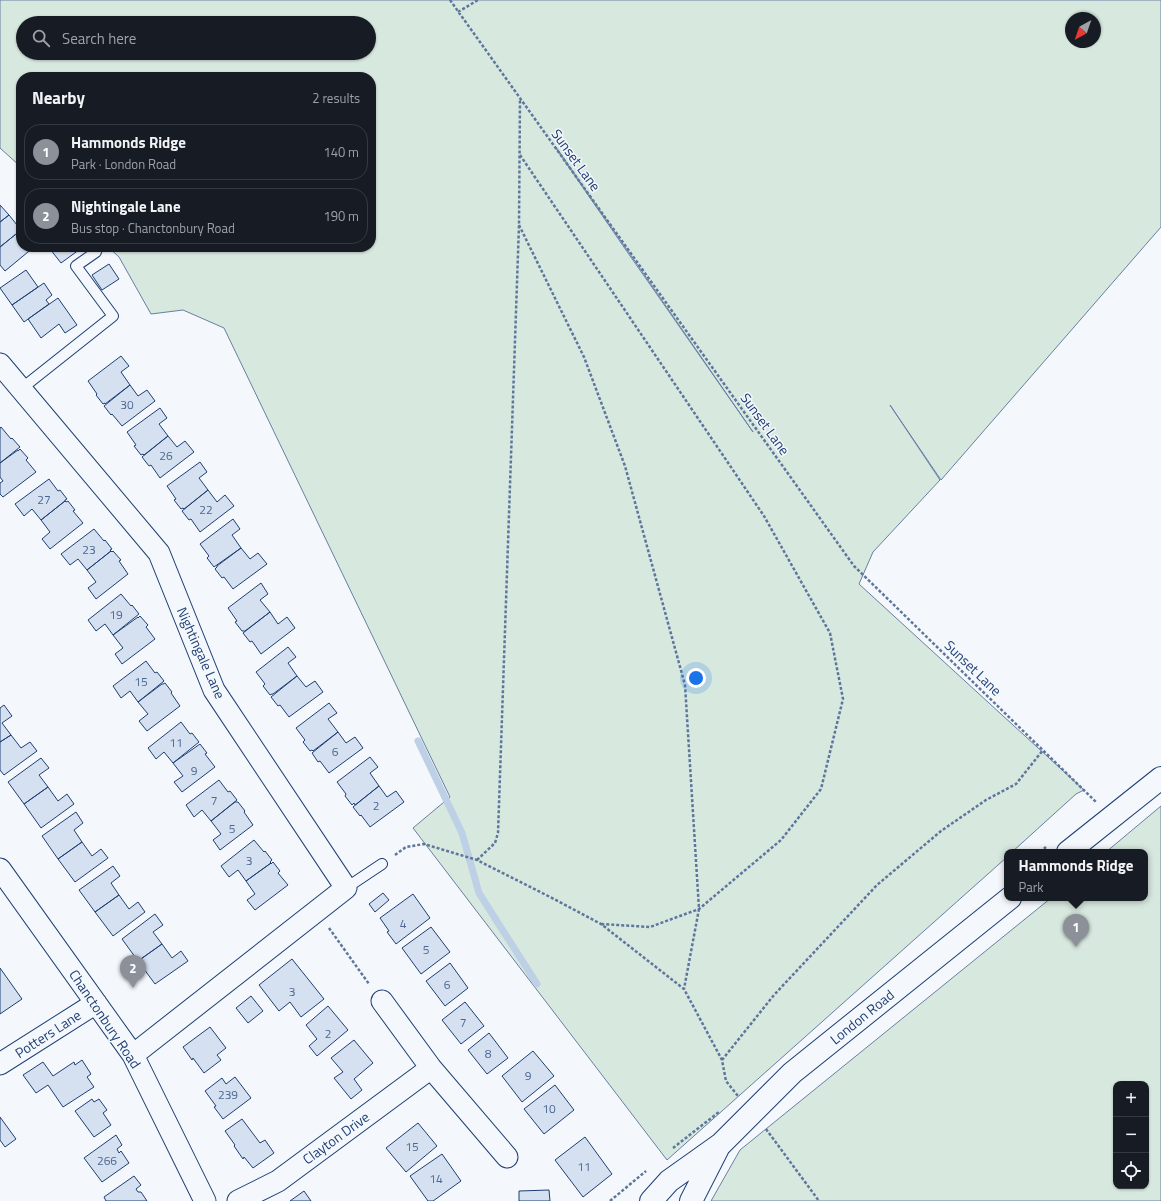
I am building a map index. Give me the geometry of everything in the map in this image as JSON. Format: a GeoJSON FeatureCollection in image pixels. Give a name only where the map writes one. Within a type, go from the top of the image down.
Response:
{"type":"FeatureCollection","features":[{"type":"Feature","properties":{"kind":"main road"},"geometry":{"type":"LineString","coordinates":[[1072,849],[1161,778]]}},
{"type":"Feature","properties":{"kind":"main road","name":"London Road"},"geometry":{"type":"LineString","coordinates":[[651,1201],[669,1181],[721,1144],[792,1073],[1006,901]]}},
{"type":"Feature","properties":{"kind":"main road","name":"London Road"},"geometry":{"type":"LineString","coordinates":[[691,1201],[721,1144]]}},
{"type":"Feature","properties":{"kind":"street","name":"Nightingale Lane"},"geometry":{"type":"LineString","coordinates":[[0,364],[159,553],[214,690],[346,888]]}},
{"type":"Feature","properties":{"kind":"street","name":"Chanctonbury Road"},"geometry":{"type":"LineString","coordinates":[[0,869],[133,1055],[205,1201]]}},
{"type":"Feature","properties":{"kind":"street"},"geometry":{"type":"LineString","coordinates":[[133,1055],[346,888]]}},
{"type":"Feature","properties":{"kind":"street"},"geometry":{"type":"LineString","coordinates":[[382,1001],[431,1068],[507,1157]]}},
{"type":"Feature","properties":{"kind":"street","name":"Potters Lane"},"geometry":{"type":"LineString","coordinates":[[0,1064],[96,1003]]}},
{"type":"Feature","properties":{"kind":"street","name":"Clayton Drive"},"geometry":{"type":"LineString","coordinates":[[238,1201],[278,1181],[431,1068]]}},
{"type":"Feature","properties":{"kind":"lane"},"geometry":{"type":"LineString","coordinates":[[21,389],[113,316],[76,266],[96,252]]}},
{"type":"Feature","properties":{"kind":"lane"},"geometry":{"type":"LineString","coordinates":[[346,888],[382,864]]}},
{"type":"Feature","properties":{"kind":"path","name":"Sunset Lane"},"geometry":{"type":"LineString","coordinates":[[450,0],[854,566],[1112,817]]}},
{"type":"Feature","properties":{"kind":"path"},"geometry":{"type":"LineString","coordinates":[[458,12],[478,0]]}},
{"type":"Feature","properties":{"kind":"path"},"geometry":{"type":"LineString","coordinates":[[475,860],[496,843],[498,833],[519,225],[520,99]]}},
{"type":"Feature","properties":{"kind":"path"},"geometry":{"type":"LineString","coordinates":[[520,155],[764,516],[830,633],[843,699],[821,789],[781,840],[698,909],[650,927],[601,924]]}},
{"type":"Feature","properties":{"kind":"path"},"geometry":{"type":"LineString","coordinates":[[519,225],[584,357],[625,466],[685,685],[698,909],[684,988]]}},
{"type":"Feature","properties":{"kind":"path"},"geometry":{"type":"LineString","coordinates":[[722,1060],[774,995],[877,885],[941,831],[986,800],[1016,784],[1043,750]]}},
{"type":"Feature","properties":{"kind":"path"},"geometry":{"type":"LineString","coordinates":[[382,864],[406,847],[424,844],[475,860],[601,924],[684,988],[722,1060],[726,1081],[742,1101]]}},
{"type":"Feature","properties":{"kind":"path"},"geometry":{"type":"LineString","coordinates":[[316,912],[382,1001]]}},
{"type":"Feature","properties":{"kind":"path"},"geometry":{"type":"LineString","coordinates":[[762,1124],[819,1201]]}},
{"type":"Feature","properties":{"kind":"shaded area"},"geometry":{"type":"Polygon","coordinates":[[[0,0],[1161,0],[1161,227],[941,480],[890,405],[940,480],[873,552],[859,584],[1084,790],[1076,794],[1015,849],[1004,849],[1004,860],[667,1160],[413,828],[450,797],[224,328],[183,310],[151,314],[119,257],[114,252],[376,252],[376,72],[16,72],[16,162],[0,148],[0,0]],[[556,147],[628,253],[753,432],[556,147]]]}},
{"type":"Feature","properties":{"kind":"shaded area"},"geometry":{"type":"Polygon","coordinates":[[[1161,806],[1161,1201],[711,1201],[740,1150],[1047,901],[1148,901],[1148,849],[1110,849],[1161,806]]]}},
{"type":"Feature","properties":{"kind":"building"},"geometry":{"type":"Polygon","coordinates":[[[0,205],[9,215],[0,222],[0,205]]]}},
{"type":"Feature","properties":{"kind":"building"},"geometry":{"type":"Polygon","coordinates":[[[9,215],[16,224],[16,234],[0,247],[0,222],[9,215]]]}},
{"type":"Feature","properties":{"kind":"building"},"geometry":{"type":"Polygon","coordinates":[[[16,234],[16,252],[28,252],[5,271],[0,265],[0,247],[16,234]]]}},
{"type":"Feature","properties":{"kind":"building"},"geometry":{"type":"Polygon","coordinates":[[[52,252],[76,252],[61,263],[52,252]]]}},
{"type":"Feature","properties":{"kind":"building"},"geometry":{"type":"Polygon","coordinates":[[[109,264],[119,279],[102,290],[92,275],[109,264]]]}},
{"type":"Feature","properties":{"kind":"building"},"geometry":{"type":"Polygon","coordinates":[[[26,270],[38,287],[12,305],[0,288],[26,270]]]}},
{"type":"Feature","properties":{"kind":"building"},"geometry":{"type":"Polygon","coordinates":[[[44,283],[52,295],[46,300],[49,304],[24,322],[12,305],[44,283]]]}},
{"type":"Feature","properties":{"kind":"building"},"geometry":{"type":"Polygon","coordinates":[[[58,298],[77,325],[65,333],[59,324],[41,338],[28,319],[58,298]]]}},
{"type":"Feature","properties":{"kind":"building"},"geometry":{"type":"Polygon","coordinates":[[[121,356],[129,366],[121,372],[130,385],[103,404],[88,381],[121,356]]]}},
{"type":"Feature","properties":{"kind":"building"},"geometry":{"type":"Polygon","coordinates":[[[130,385],[138,396],[147,390],[155,401],[122,426],[104,406],[130,385]]]}},
{"type":"Feature","properties":{"kind":"building"},"geometry":{"type":"Polygon","coordinates":[[[160,408],[167,418],[159,424],[168,436],[144,455],[141,455],[134,446],[136,445],[127,432],[160,408]]]}},
{"type":"Feature","properties":{"kind":"building"},"geometry":{"type":"Polygon","coordinates":[[[1,427],[20,447],[0,463],[0,428],[1,427]]]}},
{"type":"Feature","properties":{"kind":"building"},"geometry":{"type":"Polygon","coordinates":[[[168,436],[177,447],[185,441],[194,452],[160,478],[151,465],[149,466],[142,457],[168,436]]]}},
{"type":"Feature","properties":{"kind":"building"},"geometry":{"type":"Polygon","coordinates":[[[20,449],[28,458],[26,460],[36,472],[3,497],[0,494],[0,483],[3,481],[0,477],[0,463],[20,449]]]}},
{"type":"Feature","properties":{"kind":"building"},"geometry":{"type":"Polygon","coordinates":[[[200,462],[207,472],[199,478],[208,490],[184,509],[181,509],[174,500],[176,499],[167,486],[200,462]]]}},
{"type":"Feature","properties":{"kind":"building"},"geometry":{"type":"Polygon","coordinates":[[[49,479],[58,491],[60,490],[67,499],[41,520],[32,509],[24,516],[15,504],[49,479]]]}},
{"type":"Feature","properties":{"kind":"building"},"geometry":{"type":"Polygon","coordinates":[[[208,490],[217,502],[225,495],[234,506],[200,532],[191,519],[189,520],[182,511],[208,490]]]}},
{"type":"Feature","properties":{"kind":"building"},"geometry":{"type":"Polygon","coordinates":[[[65,501],[68,501],[75,510],[73,511],[83,523],[50,549],[42,539],[50,532],[41,520],[65,501]]]}},
{"type":"Feature","properties":{"kind":"building"},"geometry":{"type":"Polygon","coordinates":[[[233,519],[240,529],[232,535],[241,548],[214,567],[207,558],[209,556],[200,544],[233,519]]]}},
{"type":"Feature","properties":{"kind":"building"},"geometry":{"type":"Polygon","coordinates":[[[94,529],[112,549],[110,550],[111,551],[87,570],[78,559],[70,565],[61,554],[94,529]]]}},
{"type":"Feature","properties":{"kind":"building"},"geometry":{"type":"Polygon","coordinates":[[[241,548],[250,559],[258,553],[267,564],[233,589],[224,577],[222,578],[215,569],[241,548]]]}},
{"type":"Feature","properties":{"kind":"building"},"geometry":{"type":"Polygon","coordinates":[[[113,551],[121,560],[119,561],[128,574],[96,599],[88,588],[96,582],[87,570],[113,551]]]}},
{"type":"Feature","properties":{"kind":"building"},"geometry":{"type":"Polygon","coordinates":[[[261,583],[268,594],[260,600],[270,612],[245,631],[242,631],[235,622],[237,621],[228,608],[261,583]]]}},
{"type":"Feature","properties":{"kind":"building"},"geometry":{"type":"Polygon","coordinates":[[[121,594],[139,614],[113,635],[105,624],[96,631],[88,620],[121,594]]]}},
{"type":"Feature","properties":{"kind":"building"},"geometry":{"type":"Polygon","coordinates":[[[270,612],[278,624],[287,617],[295,628],[261,654],[252,641],[250,642],[243,633],[270,612]]]}},
{"type":"Feature","properties":{"kind":"building"},"geometry":{"type":"Polygon","coordinates":[[[140,616],[148,625],[146,627],[155,639],[122,664],[115,654],[123,648],[113,635],[140,616]]]}},
{"type":"Feature","properties":{"kind":"building"},"geometry":{"type":"Polygon","coordinates":[[[288,647],[296,657],[288,663],[297,676],[270,695],[263,686],[265,684],[256,672],[288,647]]]}},
{"type":"Feature","properties":{"kind":"building"},"geometry":{"type":"Polygon","coordinates":[[[146,661],[155,673],[157,672],[164,681],[138,702],[130,691],[121,698],[113,686],[146,661]]]}},
{"type":"Feature","properties":{"kind":"building"},"geometry":{"type":"Polygon","coordinates":[[[297,676],[306,687],[315,681],[323,692],[289,717],[280,705],[278,706],[271,697],[297,676]]]}},
{"type":"Feature","properties":{"kind":"building"},"geometry":{"type":"Polygon","coordinates":[[[165,683],[180,706],[147,731],[139,721],[148,714],[138,702],[165,683]]]}},
{"type":"Feature","properties":{"kind":"building"},"geometry":{"type":"Polygon","coordinates":[[[329,703],[337,713],[328,719],[338,732],[313,751],[310,751],[303,742],[305,740],[296,728],[329,703]]]}},
{"type":"Feature","properties":{"kind":"building"},"geometry":{"type":"Polygon","coordinates":[[[4,705],[12,716],[2,723],[11,735],[0,742],[0,708],[4,705]]]}},
{"type":"Feature","properties":{"kind":"building"},"geometry":{"type":"Polygon","coordinates":[[[181,722],[190,734],[192,733],[199,742],[173,763],[164,752],[156,759],[148,748],[181,722]]]}},
{"type":"Feature","properties":{"kind":"building"},"geometry":{"type":"Polygon","coordinates":[[[338,732],[346,743],[355,737],[363,748],[329,773],[320,761],[318,762],[312,753],[338,732]]]}},
{"type":"Feature","properties":{"kind":"building"},"geometry":{"type":"Polygon","coordinates":[[[11,735],[21,748],[30,742],[37,751],[4,775],[0,770],[0,742],[11,735]]]}},
{"type":"Feature","properties":{"kind":"building"},"geometry":{"type":"Polygon","coordinates":[[[200,744],[207,753],[205,754],[215,767],[182,792],[174,782],[183,776],[173,763],[200,744]]]}},
{"type":"Feature","properties":{"kind":"building"},"geometry":{"type":"Polygon","coordinates":[[[370,757],[378,767],[370,773],[379,786],[355,805],[354,803],[352,805],[337,782],[370,757]]]}},
{"type":"Feature","properties":{"kind":"building"},"geometry":{"type":"Polygon","coordinates":[[[41,758],[49,768],[39,775],[48,787],[24,804],[8,782],[41,758]]]}},
{"type":"Feature","properties":{"kind":"building"},"geometry":{"type":"Polygon","coordinates":[[[219,780],[228,792],[230,791],[237,800],[211,821],[202,810],[194,817],[186,805],[219,780]]]}},
{"type":"Feature","properties":{"kind":"building"},"geometry":{"type":"Polygon","coordinates":[[[379,786],[387,797],[396,791],[404,802],[370,827],[353,807],[379,786]]]}},
{"type":"Feature","properties":{"kind":"building"},"geometry":{"type":"Polygon","coordinates":[[[48,787],[58,801],[67,794],[74,804],[41,828],[24,804],[48,787]]]}},
{"type":"Feature","properties":{"kind":"building"},"geometry":{"type":"Polygon","coordinates":[[[235,802],[238,802],[253,825],[220,850],[213,840],[221,834],[211,821],[235,802]]]}},
{"type":"Feature","properties":{"kind":"building"},"geometry":{"type":"Polygon","coordinates":[[[76,812],[83,823],[74,830],[82,842],[58,859],[42,836],[76,812]]]}},
{"type":"Feature","properties":{"kind":"building"},"geometry":{"type":"Polygon","coordinates":[[[254,840],[272,860],[270,862],[271,863],[246,881],[238,870],[229,877],[221,866],[254,840]]]}},
{"type":"Feature","properties":{"kind":"building"},"geometry":{"type":"Polygon","coordinates":[[[82,842],[92,856],[101,849],[108,858],[75,882],[58,859],[82,842]]]}},
{"type":"Feature","properties":{"kind":"building"},"geometry":{"type":"Polygon","coordinates":[[[273,862],[280,871],[278,873],[288,885],[255,910],[247,900],[255,894],[246,881],[273,862]]]}},
{"type":"Feature","properties":{"kind":"building"},"geometry":{"type":"Polygon","coordinates":[[[113,866],[120,876],[111,883],[119,895],[95,912],[79,890],[113,866]]]}},
{"type":"Feature","properties":{"kind":"building"},"geometry":{"type":"Polygon","coordinates":[[[383,893],[389,900],[375,912],[369,904],[383,893]]]}},
{"type":"Feature","properties":{"kind":"building"},"geometry":{"type":"Polygon","coordinates":[[[413,894],[430,918],[396,944],[387,932],[389,931],[380,918],[413,894]]]}},
{"type":"Feature","properties":{"kind":"building"},"geometry":{"type":"Polygon","coordinates":[[[119,895],[129,909],[138,902],[145,912],[113,936],[95,912],[119,895]]]}},
{"type":"Feature","properties":{"kind":"building"},"geometry":{"type":"Polygon","coordinates":[[[155,914],[163,925],[153,932],[162,944],[138,961],[122,939],[155,914]]]}},
{"type":"Feature","properties":{"kind":"building"},"geometry":{"type":"Polygon","coordinates":[[[431,927],[450,952],[421,974],[402,948],[431,927]]]}},
{"type":"Feature","properties":{"kind":"building"},"geometry":{"type":"Polygon","coordinates":[[[162,944],[172,958],[181,951],[188,961],[155,984],[138,961],[162,944]]]}},
{"type":"Feature","properties":{"kind":"building"},"geometry":{"type":"Polygon","coordinates":[[[292,959],[324,999],[301,1017],[290,1002],[279,1011],[259,985],[292,959]]]}},
{"type":"Feature","properties":{"kind":"building"},"geometry":{"type":"Polygon","coordinates":[[[450,963],[468,988],[445,1006],[426,981],[450,963]]]}},
{"type":"Feature","properties":{"kind":"building"},"geometry":{"type":"Polygon","coordinates":[[[0,968],[22,999],[0,1014],[0,968]]]}},
{"type":"Feature","properties":{"kind":"building"},"geometry":{"type":"Polygon","coordinates":[[[251,996],[263,1011],[248,1023],[236,1008],[251,996]]]}},
{"type":"Feature","properties":{"kind":"building"},"geometry":{"type":"Polygon","coordinates":[[[465,1002],[484,1026],[461,1044],[442,1020],[465,1002]]]}},
{"type":"Feature","properties":{"kind":"building"},"geometry":{"type":"Polygon","coordinates":[[[328,1006],[348,1030],[317,1056],[309,1046],[317,1039],[306,1025],[328,1006]]]}},
{"type":"Feature","properties":{"kind":"building"},"geometry":{"type":"Polygon","coordinates":[[[210,1027],[226,1048],[217,1055],[221,1060],[204,1073],[183,1047],[210,1027]]]}},
{"type":"Feature","properties":{"kind":"building"},"geometry":{"type":"Polygon","coordinates":[[[489,1033],[508,1058],[487,1074],[468,1050],[489,1033]]]}},
{"type":"Feature","properties":{"kind":"building"},"geometry":{"type":"Polygon","coordinates":[[[354,1040],[373,1063],[354,1079],[362,1090],[351,1099],[334,1078],[343,1072],[331,1058],[354,1040]]]}},
{"type":"Feature","properties":{"kind":"building"},"geometry":{"type":"Polygon","coordinates":[[[533,1051],[554,1076],[522,1102],[502,1076],[533,1051]]]}},
{"type":"Feature","properties":{"kind":"building"},"geometry":{"type":"Polygon","coordinates":[[[82,1060],[91,1074],[87,1077],[94,1087],[63,1107],[48,1085],[36,1093],[23,1075],[43,1062],[53,1076],[74,1062],[75,1065],[82,1060]]]}},
{"type":"Feature","properties":{"kind":"building"},"geometry":{"type":"Polygon","coordinates":[[[235,1077],[251,1098],[223,1119],[205,1091],[222,1078],[226,1084],[235,1077]]]}},
{"type":"Feature","properties":{"kind":"building"},"geometry":{"type":"Polygon","coordinates":[[[555,1085],[574,1110],[544,1134],[524,1109],[555,1085]]]}},
{"type":"Feature","properties":{"kind":"building"},"geometry":{"type":"Polygon","coordinates":[[[92,1099],[94,1102],[99,1099],[107,1110],[103,1113],[111,1125],[94,1137],[75,1111],[92,1099]]]}},
{"type":"Feature","properties":{"kind":"building"},"geometry":{"type":"Polygon","coordinates":[[[0,1117],[16,1139],[5,1147],[0,1140],[0,1117]]]}},
{"type":"Feature","properties":{"kind":"building"},"geometry":{"type":"Polygon","coordinates":[[[242,1119],[260,1143],[265,1140],[274,1153],[253,1168],[244,1157],[243,1159],[225,1131],[242,1119]]]}},
{"type":"Feature","properties":{"kind":"building"},"geometry":{"type":"Polygon","coordinates":[[[418,1123],[437,1146],[406,1172],[386,1148],[418,1123]]]}},
{"type":"Feature","properties":{"kind":"building"},"geometry":{"type":"Polygon","coordinates":[[[116,1135],[122,1145],[117,1149],[119,1153],[121,1151],[129,1163],[102,1182],[84,1158],[116,1135]]]}},
{"type":"Feature","properties":{"kind":"building"},"geometry":{"type":"Polygon","coordinates":[[[585,1137],[612,1174],[583,1197],[555,1160],[585,1137]]]}},
{"type":"Feature","properties":{"kind":"building"},"geometry":{"type":"Polygon","coordinates":[[[442,1154],[461,1181],[433,1201],[428,1201],[410,1176],[442,1154]]]}},
{"type":"Feature","properties":{"kind":"building"},"geometry":{"type":"Polygon","coordinates":[[[134,1176],[141,1185],[136,1189],[138,1192],[141,1192],[147,1201],[106,1201],[104,1197],[134,1176]]]}},
{"type":"Feature","properties":{"kind":"building"},"geometry":{"type":"Polygon","coordinates":[[[549,1190],[550,1201],[519,1201],[519,1191],[549,1190]]]}},
{"type":"Feature","properties":{"kind":"building"},"geometry":{"type":"Polygon","coordinates":[[[304,1191],[311,1201],[290,1201],[304,1191]]]}},
{"type":"Feature","properties":{"kind":"waterway"},"geometry":{"type":"LineString","coordinates":[[418,741],[462,833],[479,893],[537,984]]}},
{"type":"Feature","properties":{"kind":"place","name":"Hammonds Ridge"},"geometry":{"type":"Point","coordinates":[1076,947]}},
{"type":"Feature","properties":{"kind":"place","name":"Nightingale Lane"},"geometry":{"type":"Point","coordinates":[133,988]}}]}
